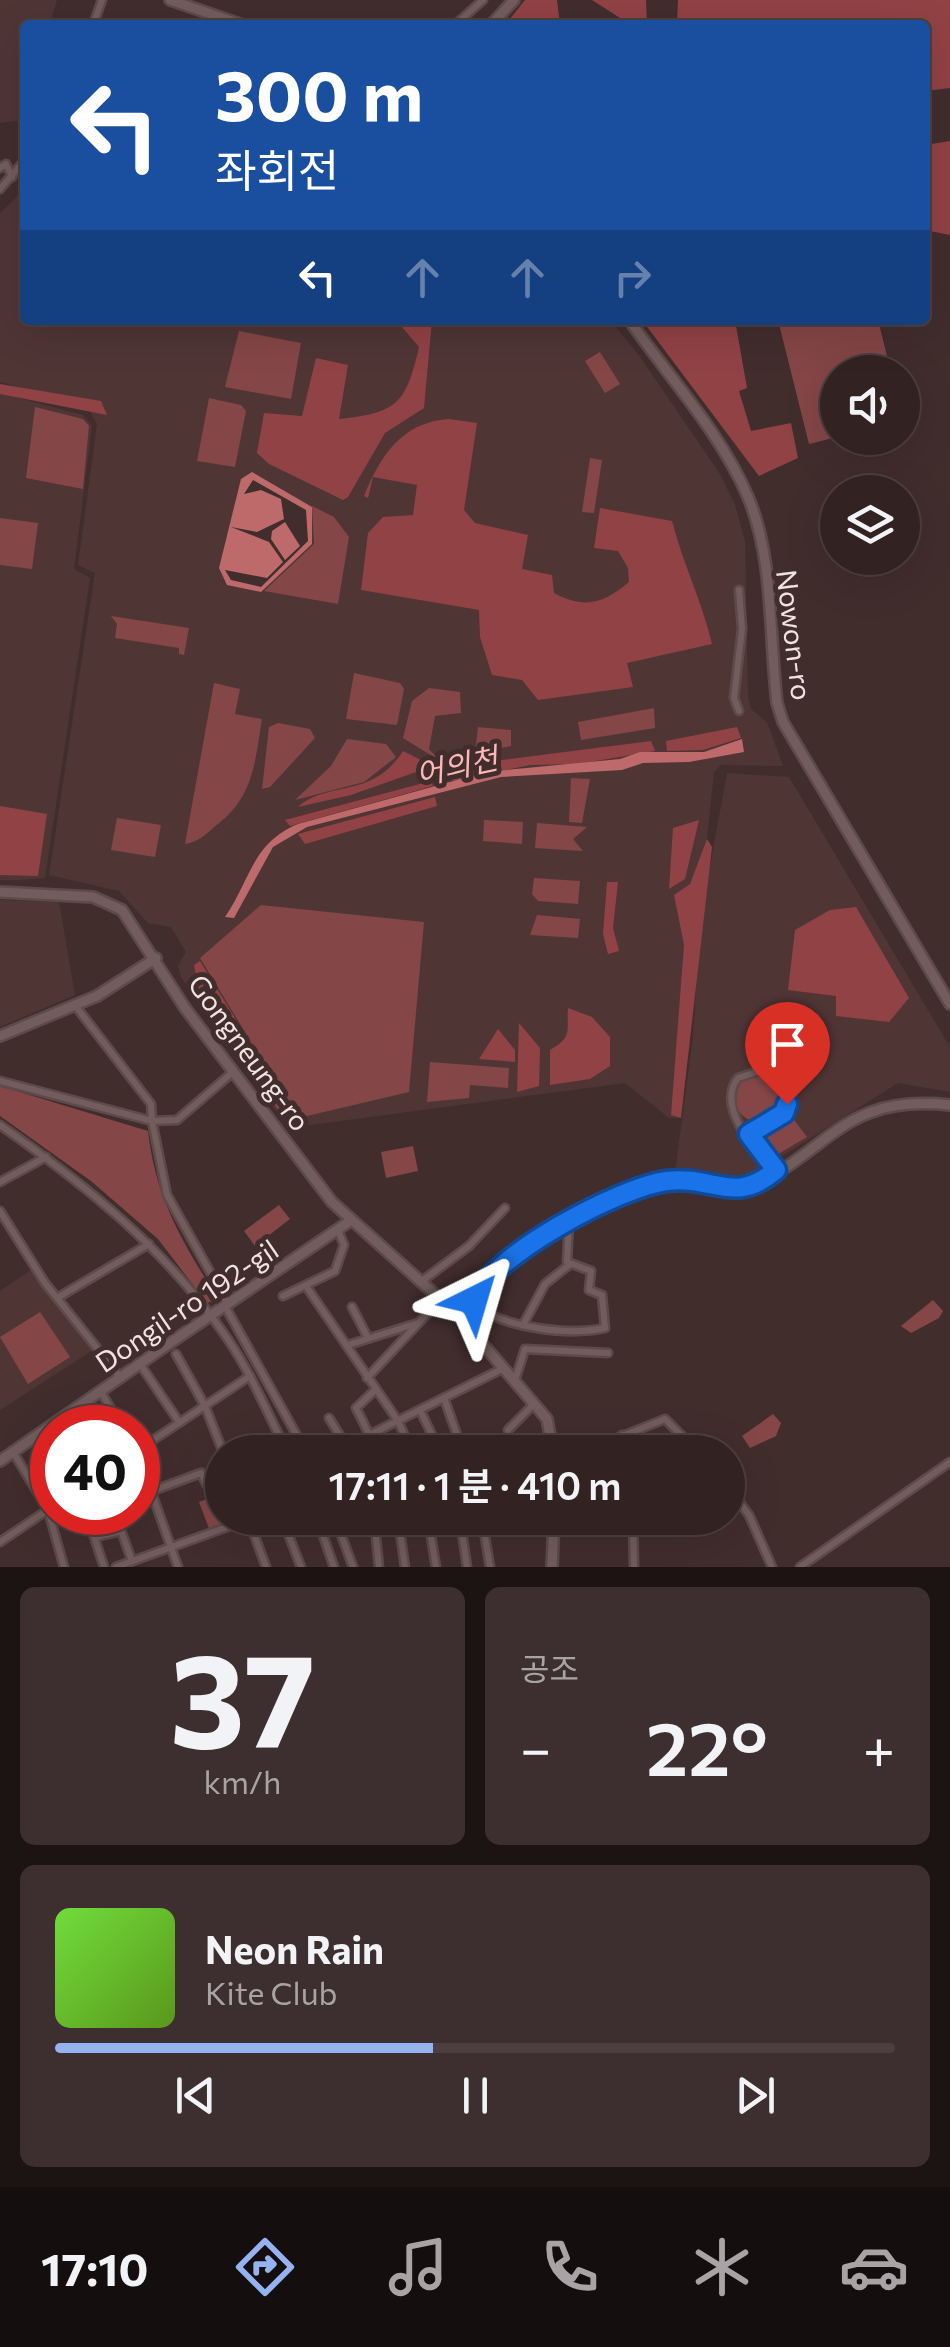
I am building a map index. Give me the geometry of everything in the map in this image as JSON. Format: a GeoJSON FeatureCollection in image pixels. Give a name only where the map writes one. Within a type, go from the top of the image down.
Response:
{"type":"FeatureCollection","features":[{"type":"Feature","properties":{"kind":"street"},"geometry":{"type":"LineString","coordinates":[[170,0],[228,20]]}},
{"type":"Feature","properties":{"kind":"street"},"geometry":{"type":"LineString","coordinates":[[461,20],[483,0]]}},
{"type":"Feature","properties":{"kind":"street"},"geometry":{"type":"LineString","coordinates":[[496,20],[514,0]]}},
{"type":"Feature","properties":{"kind":"street"},"geometry":{"type":"LineString","coordinates":[[0,168],[6,164],[12,178]]}},
{"type":"Feature","properties":{"kind":"street"},"geometry":{"type":"LineString","coordinates":[[0,190],[20,167]]}},
{"type":"Feature","properties":{"kind":"street","name":"Nowon-ro"},"geometry":{"type":"LineString","coordinates":[[633,325],[732,466],[750,500],[761,550],[776,692],[784,722],[950,1004]]}},
{"type":"Feature","properties":{"kind":"street"},"geometry":{"type":"LineString","coordinates":[[738,711],[734,698],[742,629],[739,590]]}},
{"type":"Feature","properties":{"kind":"street","name":"Gongneung-ro"},"geometry":{"type":"LineString","coordinates":[[0,892],[110,901],[122,910],[186,1008],[350,1222],[458,1314],[534,1404],[549,1425],[550,1435]]}},
{"type":"Feature","properties":{"kind":"street"},"geometry":{"type":"LineString","coordinates":[[0,1036],[97,996],[156,958]]}},
{"type":"Feature","properties":{"kind":"street"},"geometry":{"type":"LineString","coordinates":[[74,1004],[151,1104],[167,1194],[297,1435]]}},
{"type":"Feature","properties":{"kind":"street"},"geometry":{"type":"LineString","coordinates":[[749,1134],[784,1113],[787,1104],[782,1082],[762,1070],[745,1073],[730,1091],[730,1107],[749,1134],[776,1170]]}},
{"type":"Feature","properties":{"kind":"street"},"geometry":{"type":"LineString","coordinates":[[0,1081],[152,1121],[176,1120],[233,1072]]}},
{"type":"Feature","properties":{"kind":"street"},"geometry":{"type":"LineString","coordinates":[[458,1314],[532,1240],[656,1183],[687,1180],[739,1190],[763,1182],[874,1108],[912,1101],[950,1104]]}},
{"type":"Feature","properties":{"kind":"street"},"geometry":{"type":"LineString","coordinates":[[0,1125],[107,1203],[149,1244],[210,1316],[250,1376],[279,1435]]}},
{"type":"Feature","properties":{"kind":"street"},"geometry":{"type":"LineString","coordinates":[[0,1182],[46,1157]]}},
{"type":"Feature","properties":{"kind":"street"},"geometry":{"type":"LineString","coordinates":[[422,1281],[470,1246],[505,1208]]}},
{"type":"Feature","properties":{"kind":"street"},"geometry":{"type":"LineString","coordinates":[[0,1211],[57,1298],[120,1378]]}},
{"type":"Feature","properties":{"kind":"street","name":"Dongil-ro 192-gil"},"geometry":{"type":"LineString","coordinates":[[0,1461],[350,1222]]}},
{"type":"Feature","properties":{"kind":"street"},"geometry":{"type":"LineString","coordinates":[[569,1222],[569,1265]]}},
{"type":"Feature","properties":{"kind":"street"},"geometry":{"type":"LineString","coordinates":[[282,1296],[329,1276],[338,1266],[344,1245],[338,1230]]}},
{"type":"Feature","properties":{"kind":"street"},"geometry":{"type":"LineString","coordinates":[[57,1298],[149,1244]]}},
{"type":"Feature","properties":{"kind":"street"},"geometry":{"type":"LineString","coordinates":[[524,1324],[545,1284],[569,1265]]}},
{"type":"Feature","properties":{"kind":"street"},"geometry":{"type":"LineString","coordinates":[[475,1297],[492,1316],[554,1332],[605,1328],[602,1295],[589,1290],[592,1272],[569,1265]]}},
{"type":"Feature","properties":{"kind":"street"},"geometry":{"type":"LineString","coordinates":[[306,1286],[404,1435]]}},
{"type":"Feature","properties":{"kind":"street"},"geometry":{"type":"LineString","coordinates":[[470,1328],[475,1297]]}},
{"type":"Feature","properties":{"kind":"street"},"geometry":{"type":"LineString","coordinates":[[367,1378],[442,1298]]}},
{"type":"Feature","properties":{"kind":"street"},"geometry":{"type":"LineString","coordinates":[[352,1307],[368,1338]]}},
{"type":"Feature","properties":{"kind":"street"},"geometry":{"type":"LineString","coordinates":[[348,1346],[418,1322]]}},
{"type":"Feature","properties":{"kind":"street"},"geometry":{"type":"LineString","coordinates":[[553,1350],[554,1332]]}},
{"type":"Feature","properties":{"kind":"street"},"geometry":{"type":"LineString","coordinates":[[515,1380],[521,1372],[524,1349],[608,1353]]}},
{"type":"Feature","properties":{"kind":"street"},"geometry":{"type":"LineString","coordinates":[[176,1354],[216,1435]]}},
{"type":"Feature","properties":{"kind":"street"},"geometry":{"type":"LineString","coordinates":[[139,1363],[180,1422]]}},
{"type":"Feature","properties":{"kind":"street"},"geometry":{"type":"LineString","coordinates":[[372,1435],[504,1368]]}},
{"type":"Feature","properties":{"kind":"street"},"geometry":{"type":"LineString","coordinates":[[160,1436],[250,1376]]}},
{"type":"Feature","properties":{"kind":"street"},"geometry":{"type":"LineString","coordinates":[[370,1435],[356,1407],[376,1390]]}},
{"type":"Feature","properties":{"kind":"street"},"geometry":{"type":"LineString","coordinates":[[101,1392],[109,1405]]}},
{"type":"Feature","properties":{"kind":"street"},"geometry":{"type":"LineString","coordinates":[[444,1398],[458,1435]]}},
{"type":"Feature","properties":{"kind":"street"},"geometry":{"type":"LineString","coordinates":[[508,1430],[534,1404]]}},
{"type":"Feature","properties":{"kind":"street"},"geometry":{"type":"LineString","coordinates":[[420,1410],[432,1435]]}},
{"type":"Feature","properties":{"kind":"street"},"geometry":{"type":"LineString","coordinates":[[330,1418],[340,1435]]}},
{"type":"Feature","properties":{"kind":"street"},"geometry":{"type":"LineString","coordinates":[[622,1435],[665,1419],[681,1435]]}},
{"type":"Feature","properties":{"kind":"street"},"geometry":{"type":"LineString","coordinates":[[14,1452],[30,1477]]}},
{"type":"Feature","properties":{"kind":"street"},"geometry":{"type":"LineString","coordinates":[[800,1567],[950,1462]]}},
{"type":"Feature","properties":{"kind":"street"},"geometry":{"type":"LineString","coordinates":[[160,1488],[201,1473],[205,1481]]}},
{"type":"Feature","properties":{"kind":"street"},"geometry":{"type":"LineString","coordinates":[[745,1510],[772,1567]]}},
{"type":"Feature","properties":{"kind":"street"},"geometry":{"type":"LineString","coordinates":[[160,1513],[178,1567]]}},
{"type":"Feature","properties":{"kind":"street"},"geometry":{"type":"LineString","coordinates":[[0,1542],[30,1522]]}},
{"type":"Feature","properties":{"kind":"street"},"geometry":{"type":"LineString","coordinates":[[104,1567],[96,1537],[120,1528],[132,1561]]}},
{"type":"Feature","properties":{"kind":"street"},"geometry":{"type":"LineString","coordinates":[[116,1567],[205,1534]]}},
{"type":"Feature","properties":{"kind":"street"},"geometry":{"type":"LineString","coordinates":[[56,1535],[64,1567]]}},
{"type":"Feature","properties":{"kind":"street"},"geometry":{"type":"LineString","coordinates":[[255,1535],[266,1567]]}},
{"type":"Feature","properties":{"kind":"street"},"geometry":{"type":"LineString","coordinates":[[289,1535],[301,1567]]}},
{"type":"Feature","properties":{"kind":"street"},"geometry":{"type":"LineString","coordinates":[[323,1535],[334,1567]]}},
{"type":"Feature","properties":{"kind":"street"},"geometry":{"type":"LineString","coordinates":[[342,1535],[353,1567]]}},
{"type":"Feature","properties":{"kind":"street"},"geometry":{"type":"LineString","coordinates":[[376,1535],[379,1567]]}},
{"type":"Feature","properties":{"kind":"street"},"geometry":{"type":"LineString","coordinates":[[400,1535],[405,1567]]}},
{"type":"Feature","properties":{"kind":"street"},"geometry":{"type":"LineString","coordinates":[[431,1535],[436,1567]]}},
{"type":"Feature","properties":{"kind":"street"},"geometry":{"type":"LineString","coordinates":[[463,1535],[466,1567]]}},
{"type":"Feature","properties":{"kind":"street"},"geometry":{"type":"LineString","coordinates":[[485,1535],[490,1567]]}},
{"type":"Feature","properties":{"kind":"street"},"geometry":{"type":"LineString","coordinates":[[552,1567],[553,1535]]}},
{"type":"Feature","properties":{"kind":"street"},"geometry":{"type":"LineString","coordinates":[[633,1535],[634,1567]]}},
{"type":"Feature","properties":{"kind":"shaded area"},"geometry":{"type":"Polygon","coordinates":[[[0,0],[57,0],[51,20],[20,20],[20,121],[0,123],[0,0]]]}},
{"type":"Feature","properties":{"kind":"shaded area"},"geometry":{"type":"Polygon","coordinates":[[[525,0],[557,0],[559,20],[509,20],[525,0]]]}},
{"type":"Feature","properties":{"kind":"shaded area"},"geometry":{"type":"Polygon","coordinates":[[[592,0],[646,0],[647,20],[623,20],[592,0]]]}},
{"type":"Feature","properties":{"kind":"shaded area"},"geometry":{"type":"Polygon","coordinates":[[[678,0],[950,0],[950,88],[930,90],[930,20],[677,20],[678,0]]]}},
{"type":"Feature","properties":{"kind":"shaded area"},"geometry":{"type":"Polygon","coordinates":[[[950,141],[950,235],[930,231],[930,144],[950,141]]]}},
{"type":"Feature","properties":{"kind":"shaded area"},"geometry":{"type":"Polygon","coordinates":[[[20,194],[20,325],[614,325],[638,354],[720,474],[735,505],[745,541],[748,697],[751,709],[767,722],[783,766],[721,765],[714,772],[678,1118],[669,1118],[625,1083],[288,1128],[181,977],[178,966],[186,952],[171,927],[148,923],[119,891],[49,875],[95,573],[78,565],[97,424],[86,404],[0,382],[0,213],[20,194]]]}},
{"type":"Feature","properties":{"kind":"shaded area"},"geometry":{"type":"Polygon","coordinates":[[[400,325],[432,325],[424,408],[385,433],[348,497],[343,500],[269,464],[257,453],[264,413],[302,416],[316,358],[348,365],[339,419],[374,413],[396,402],[409,381],[419,347],[400,325]]]}},
{"type":"Feature","properties":{"kind":"shaded area"},"geometry":{"type":"Polygon","coordinates":[[[646,325],[736,325],[747,388],[739,391],[751,431],[791,423],[798,458],[759,476],[646,325]]]}},
{"type":"Feature","properties":{"kind":"shaded area"},"geometry":{"type":"Polygon","coordinates":[[[779,325],[879,325],[887,355],[820,355],[820,441],[809,444],[779,325]]]}},
{"type":"Feature","properties":{"kind":"shaded area"},"geometry":{"type":"Polygon","coordinates":[[[239,331],[301,343],[291,399],[225,387],[239,331]]]}},
{"type":"Feature","properties":{"kind":"shaded area"},"geometry":{"type":"Polygon","coordinates":[[[600,352],[620,384],[605,393],[585,361],[600,352]]]}},
{"type":"Feature","properties":{"kind":"shaded area"},"geometry":{"type":"Polygon","coordinates":[[[0,384],[101,401],[107,415],[0,394],[0,384]]]}},
{"type":"Feature","properties":{"kind":"shaded area"},"geometry":{"type":"Polygon","coordinates":[[[0,393],[83,415],[92,426],[74,569],[90,578],[45,878],[17,880],[0,880],[0,393]]]}},
{"type":"Feature","properties":{"kind":"shaded area"},"geometry":{"type":"Polygon","coordinates":[[[209,398],[241,405],[246,411],[235,467],[197,461],[209,398]]]}},
{"type":"Feature","properties":{"kind":"shaded area"},"geometry":{"type":"Polygon","coordinates":[[[35,407],[83,419],[89,426],[83,489],[26,478],[35,407]]]}},
{"type":"Feature","properties":{"kind":"shaded area"},"geometry":{"type":"Polygon","coordinates":[[[449,419],[477,423],[464,510],[475,523],[528,535],[522,569],[552,575],[554,593],[575,601],[593,602],[629,582],[628,568],[618,551],[594,548],[600,508],[672,521],[712,644],[627,663],[633,687],[538,700],[522,680],[492,675],[480,637],[479,610],[361,590],[368,533],[383,517],[413,515],[417,485],[373,477],[368,498],[364,496],[377,468],[405,434],[449,419]]]}},
{"type":"Feature","properties":{"kind":"shaded area"},"geometry":{"type":"Polygon","coordinates":[[[590,458],[602,460],[594,513],[582,512],[590,458]]]}},
{"type":"Feature","properties":{"kind":"shaded area"},"geometry":{"type":"Polygon","coordinates":[[[252,472],[312,507],[312,544],[261,592],[227,585],[219,568],[241,479],[252,472]]]}},
{"type":"Feature","properties":{"kind":"shaded area"},"geometry":{"type":"Polygon","coordinates":[[[312,506],[334,517],[349,537],[338,604],[264,591],[314,544],[312,506]]]}},
{"type":"Feature","properties":{"kind":"shaded area"},"geometry":{"type":"Polygon","coordinates":[[[0,518],[38,523],[32,569],[0,565],[0,518]]]}},
{"type":"Feature","properties":{"kind":"shaded area"},"geometry":{"type":"Polygon","coordinates":[[[111,616],[189,628],[184,655],[179,654],[179,648],[115,638],[117,624],[111,616]]]}},
{"type":"Feature","properties":{"kind":"shaded area"},"geometry":{"type":"Polygon","coordinates":[[[354,673],[400,683],[404,689],[397,725],[346,719],[354,673]]]}},
{"type":"Feature","properties":{"kind":"shaded area"},"geometry":{"type":"Polygon","coordinates":[[[214,683],[240,689],[235,714],[262,719],[257,749],[251,777],[239,802],[206,834],[185,844],[214,683]]]}},
{"type":"Feature","properties":{"kind":"shaded area"},"geometry":{"type":"Polygon","coordinates":[[[429,688],[460,692],[461,713],[435,716],[429,749],[440,761],[403,738],[412,701],[429,688]]]}},
{"type":"Feature","properties":{"kind":"shaded area"},"geometry":{"type":"Polygon","coordinates":[[[654,708],[655,728],[581,740],[578,722],[654,708]]]}},
{"type":"Feature","properties":{"kind":"shaded area"},"geometry":{"type":"Polygon","coordinates":[[[278,723],[310,729],[315,738],[270,787],[262,789],[269,727],[278,723]]]}},
{"type":"Feature","properties":{"kind":"shaded area"},"geometry":{"type":"Polygon","coordinates":[[[478,727],[511,730],[511,746],[475,753],[478,727]]]}},
{"type":"Feature","properties":{"kind":"shaded area"},"geometry":{"type":"Polygon","coordinates":[[[737,727],[741,738],[703,750],[667,751],[666,741],[737,727]]]}},
{"type":"Feature","properties":{"kind":"shaded area"},"geometry":{"type":"Polygon","coordinates":[[[347,739],[386,744],[396,757],[364,782],[295,800],[331,766],[347,739]]]}},
{"type":"Feature","properties":{"kind":"shaded area"},"geometry":{"type":"Polygon","coordinates":[[[742,739],[744,752],[689,762],[643,763],[622,770],[501,777],[307,827],[273,847],[234,918],[225,917],[262,852],[271,841],[298,824],[486,772],[620,759],[640,752],[704,752],[742,739]]]}},
{"type":"Feature","properties":{"kind":"shaded area"},"geometry":{"type":"Polygon","coordinates":[[[651,741],[655,751],[578,764],[530,765],[453,781],[451,774],[495,761],[651,741]]]}},
{"type":"Feature","properties":{"kind":"shaded area"},"geometry":{"type":"Polygon","coordinates":[[[403,751],[433,766],[351,795],[298,807],[322,794],[378,777],[403,751]]]}},
{"type":"Feature","properties":{"kind":"shaded area"},"geometry":{"type":"Polygon","coordinates":[[[727,773],[789,777],[950,1047],[950,1092],[898,1083],[738,1184],[675,1173],[693,1037],[701,915],[727,773]]]}},
{"type":"Feature","properties":{"kind":"shaded area"},"geometry":{"type":"Polygon","coordinates":[[[571,778],[590,779],[582,823],[569,822],[571,778]]]}},
{"type":"Feature","properties":{"kind":"shaded area"},"geometry":{"type":"Polygon","coordinates":[[[431,781],[433,786],[290,826],[285,820],[431,781]]]}},
{"type":"Feature","properties":{"kind":"shaded area"},"geometry":{"type":"Polygon","coordinates":[[[435,797],[437,806],[305,844],[298,834],[435,797]]]}},
{"type":"Feature","properties":{"kind":"shaded area"},"geometry":{"type":"Polygon","coordinates":[[[0,806],[47,814],[38,876],[0,875],[0,806]]]}},
{"type":"Feature","properties":{"kind":"shaded area"},"geometry":{"type":"Polygon","coordinates":[[[117,818],[161,825],[155,857],[111,850],[117,818]]]}},
{"type":"Feature","properties":{"kind":"shaded area"},"geometry":{"type":"Polygon","coordinates":[[[484,820],[523,822],[522,844],[483,841],[484,820]]]}},
{"type":"Feature","properties":{"kind":"shaded area"},"geometry":{"type":"Polygon","coordinates":[[[699,820],[685,879],[669,889],[673,828],[699,820]]]}},
{"type":"Feature","properties":{"kind":"shaded area"},"geometry":{"type":"Polygon","coordinates":[[[537,823],[587,827],[573,839],[583,851],[535,848],[537,823]]]}},
{"type":"Feature","properties":{"kind":"shaded area"},"geometry":{"type":"Polygon","coordinates":[[[707,839],[712,847],[681,1118],[671,1115],[684,945],[674,895],[690,884],[707,839]]]}},
{"type":"Feature","properties":{"kind":"shaded area"},"geometry":{"type":"Polygon","coordinates":[[[534,878],[580,881],[578,904],[538,901],[532,894],[534,878]]]}},
{"type":"Feature","properties":{"kind":"shaded area"},"geometry":{"type":"Polygon","coordinates":[[[607,882],[618,882],[613,928],[619,951],[608,954],[603,934],[607,882]]]}},
{"type":"Feature","properties":{"kind":"shaded area"},"geometry":{"type":"Polygon","coordinates":[[[0,900],[59,902],[75,995],[0,1027],[0,900]]]}},
{"type":"Feature","properties":{"kind":"shaded area"},"geometry":{"type":"Polygon","coordinates":[[[261,905],[424,922],[409,1092],[290,1120],[266,1086],[274,1080],[200,958],[261,905]]]}},
{"type":"Feature","properties":{"kind":"shaded area"},"geometry":{"type":"Polygon","coordinates":[[[856,907],[909,998],[889,1022],[836,1016],[836,996],[788,990],[795,930],[830,910],[856,907]]]}},
{"type":"Feature","properties":{"kind":"shaded area"},"geometry":{"type":"Polygon","coordinates":[[[537,915],[580,919],[578,938],[530,935],[537,915]]]}},
{"type":"Feature","properties":{"kind":"shaded area"},"geometry":{"type":"Polygon","coordinates":[[[200,961],[273,1080],[266,1087],[292,1123],[289,1125],[201,1003],[194,965],[200,961]]]}},
{"type":"Feature","properties":{"kind":"shaded area"},"geometry":{"type":"Polygon","coordinates":[[[568,1008],[592,1017],[610,1037],[610,1066],[590,1079],[550,1085],[550,1050],[566,1037],[568,1008]]]}},
{"type":"Feature","properties":{"kind":"shaded area"},"geometry":{"type":"Polygon","coordinates":[[[519,1023],[540,1048],[539,1086],[517,1092],[519,1023]]]}},
{"type":"Feature","properties":{"kind":"shaded area"},"geometry":{"type":"Polygon","coordinates":[[[498,1029],[515,1050],[515,1062],[479,1059],[498,1029]]]}},
{"type":"Feature","properties":{"kind":"shaded area"},"geometry":{"type":"Polygon","coordinates":[[[430,1062],[509,1068],[508,1088],[470,1085],[469,1098],[427,1102],[430,1062]]]}},
{"type":"Feature","properties":{"kind":"shaded area"},"geometry":{"type":"Polygon","coordinates":[[[759,1074],[776,1081],[783,1098],[776,1115],[759,1122],[742,1115],[735,1098],[742,1081],[759,1074]]]}},
{"type":"Feature","properties":{"kind":"shaded area"},"geometry":{"type":"Polygon","coordinates":[[[0,1086],[148,1131],[164,1199],[182,1239],[218,1299],[207,1303],[158,1239],[91,1181],[0,1116],[0,1086]]]}},
{"type":"Feature","properties":{"kind":"shaded area"},"geometry":{"type":"Polygon","coordinates":[[[789,1113],[807,1137],[775,1156],[761,1134],[789,1113]]]}},
{"type":"Feature","properties":{"kind":"shaded area"},"geometry":{"type":"Polygon","coordinates":[[[413,1146],[418,1171],[386,1178],[381,1152],[413,1146]]]}},
{"type":"Feature","properties":{"kind":"shaded area"},"geometry":{"type":"Polygon","coordinates":[[[279,1205],[290,1219],[255,1246],[244,1231],[279,1205]]]}},
{"type":"Feature","properties":{"kind":"shaded area"},"geometry":{"type":"Polygon","coordinates":[[[37,1266],[93,1350],[0,1410],[0,1291],[37,1266]]]}},
{"type":"Feature","properties":{"kind":"shaded area"},"geometry":{"type":"Polygon","coordinates":[[[933,1300],[943,1311],[939,1318],[911,1333],[901,1326],[933,1300]]]}},
{"type":"Feature","properties":{"kind":"shaded area"},"geometry":{"type":"Polygon","coordinates":[[[40,1312],[70,1357],[28,1384],[0,1337],[40,1312]]]}},
{"type":"Feature","properties":{"kind":"shaded area"},"geometry":{"type":"Polygon","coordinates":[[[773,1414],[781,1423],[776,1436],[750,1448],[743,1435],[773,1414]]]}},
{"type":"Feature","properties":{"kind":"pier"},"geometry":{"type":"Polygon","coordinates":[[[253,480],[306,510],[308,541],[261,587],[231,580],[225,570],[267,578],[283,562],[269,542],[231,527],[257,532],[284,519],[281,499],[261,490],[244,494],[253,480]],[[285,522],[272,531],[271,539],[285,560],[300,546],[285,522]]]}},
{"type":"Feature","properties":{"kind":"route"},"geometry":{"type":"LineString","coordinates":[[474,1300],[502,1266],[532,1240],[642,1187],[687,1180],[739,1190],[763,1182],[776,1170],[749,1134],[784,1113],[787,1104]]}},
{"type":"Feature","properties":{"kind":"water label","name":"어의천"},"geometry":{"type":"Point","coordinates":[457,767]}}]}
